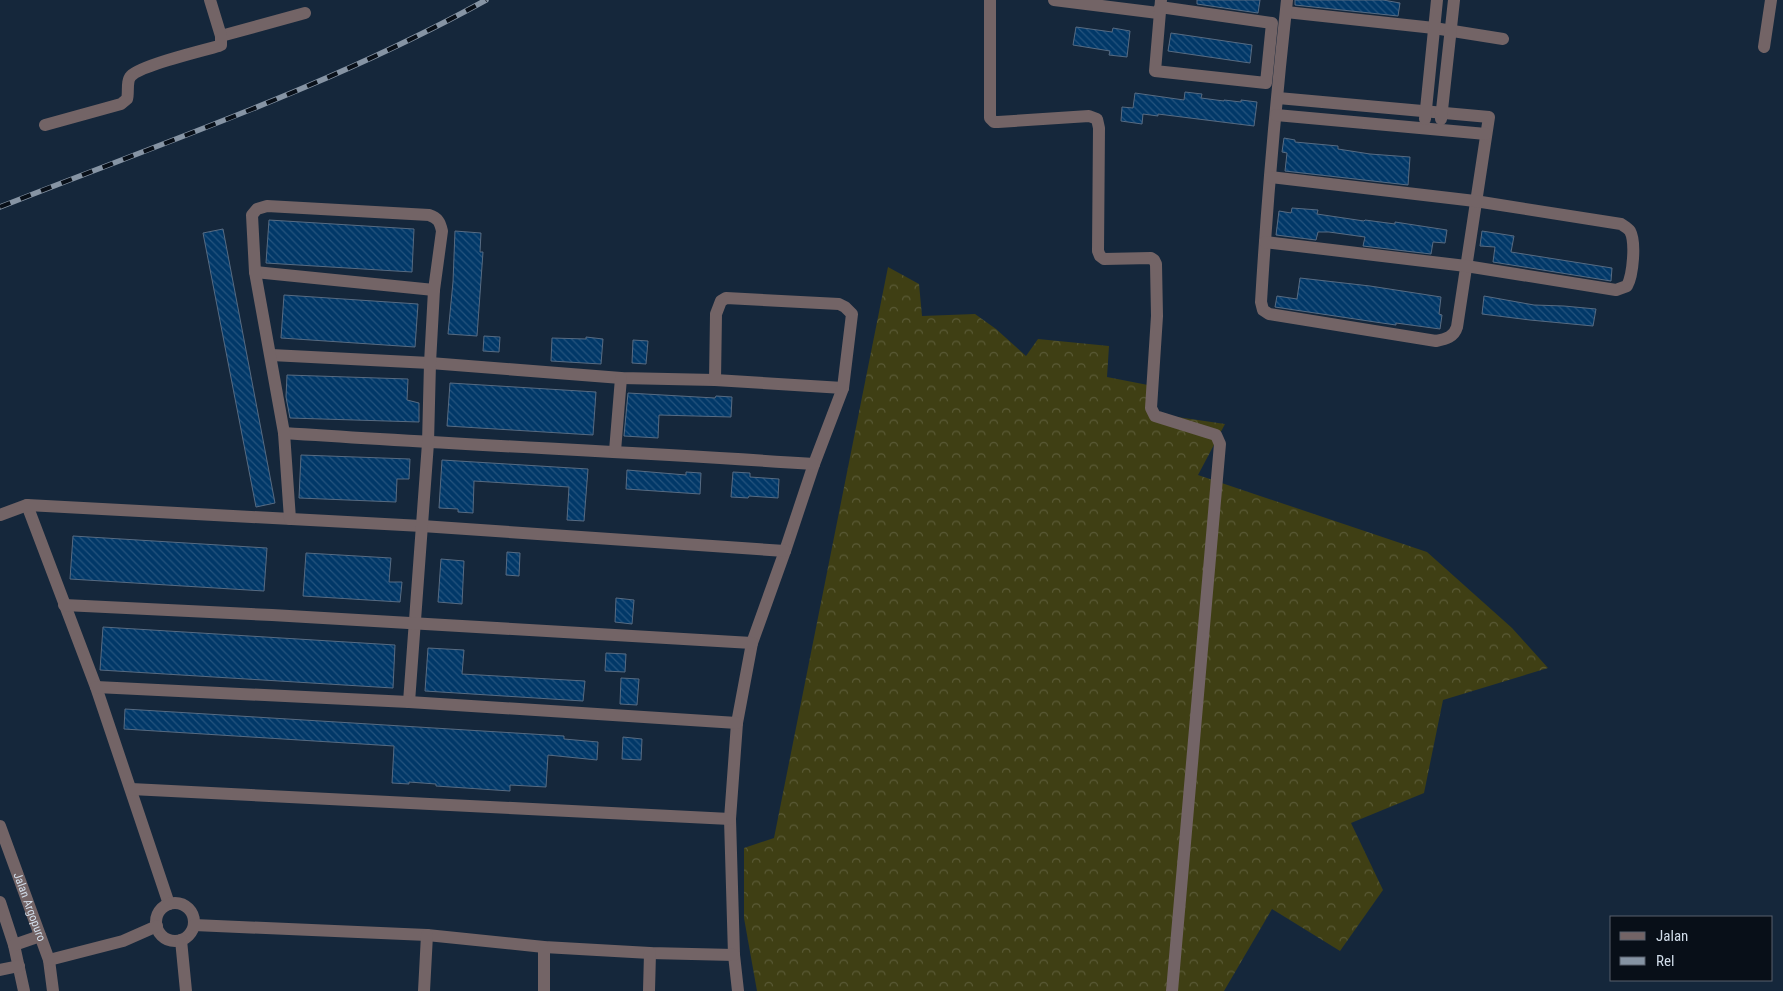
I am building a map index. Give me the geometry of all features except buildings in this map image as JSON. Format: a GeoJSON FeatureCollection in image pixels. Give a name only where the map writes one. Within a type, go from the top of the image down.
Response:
{"type":"FeatureCollection","features":[{"type":"Feature","properties":{"kind":"street"},"geometry":{"type":"LineString","coordinates":[[45,125],[121,104],[127,99],[129,79],[133,74],[163,61],[221,45],[221,36],[210,0]]}},
{"type":"Feature","properties":{"kind":"street"},"geometry":{"type":"LineString","coordinates":[[990,0],[990,118],[994,122],[1089,116],[1097,120],[1099,128],[1098,251],[1100,256],[1104,259],[1150,258],[1156,264],[1157,316],[1151,408],[1155,416],[1216,435],[1219,440],[1172,991]]}},
{"type":"Feature","properties":{"kind":"street"},"geometry":{"type":"LineString","coordinates":[[1054,0],[1160,7],[1272,22],[1266,83],[1155,71],[1160,7]]}},
{"type":"Feature","properties":{"kind":"street"},"geometry":{"type":"LineString","coordinates":[[1424,129],[1437,0]]}},
{"type":"Feature","properties":{"kind":"street"},"geometry":{"type":"LineString","coordinates":[[1440,130],[1454,0]]}},
{"type":"Feature","properties":{"kind":"street"},"geometry":{"type":"LineString","coordinates":[[1764,48],[1771,0]]}},
{"type":"Feature","properties":{"kind":"street"},"geometry":{"type":"LineString","coordinates":[[1278,98],[1489,117],[1456,332],[1445,339],[1436,341],[1269,314],[1263,310],[1261,302],[1265,242],[1286,6],[1503,39]]}},
{"type":"Feature","properties":{"kind":"street"},"geometry":{"type":"LineString","coordinates":[[221,36],[305,13]]}},
{"type":"Feature","properties":{"kind":"street"},"geometry":{"type":"LineString","coordinates":[[1276,115],[1486,134]]}},
{"type":"Feature","properties":{"kind":"street"},"geometry":{"type":"LineString","coordinates":[[1265,242],[1466,266],[1616,290],[1627,286],[1632,264],[1633,239],[1629,230],[1621,224],[1475,201],[1270,177]]}},
{"type":"Feature","properties":{"kind":"street"},"geometry":{"type":"LineString","coordinates":[[290,519],[284,433],[255,272],[252,215],[257,209],[267,206],[429,215],[436,218],[440,222],[442,231],[434,290],[428,443],[409,702]]}},
{"type":"Feature","properties":{"kind":"street"},"geometry":{"type":"LineString","coordinates":[[255,272],[434,290]]}},
{"type":"Feature","properties":{"kind":"street"},"geometry":{"type":"LineString","coordinates":[[716,380],[716,314],[721,301],[731,297],[839,304],[852,314],[853,321],[843,388],[814,464],[752,643],[737,723],[730,819],[734,955],[738,991]]}},
{"type":"Feature","properties":{"kind":"street"},"geometry":{"type":"LineString","coordinates":[[270,354],[430,363],[621,378],[716,380],[843,388]]}},
{"type":"Feature","properties":{"kind":"street"},"geometry":{"type":"LineString","coordinates":[[615,451],[621,378]]}},
{"type":"Feature","properties":{"kind":"street"},"geometry":{"type":"LineString","coordinates":[[284,433],[428,443],[615,451],[814,464]]}},
{"type":"Feature","properties":{"kind":"street"},"geometry":{"type":"LineString","coordinates":[[0,515],[27,505],[422,526],[785,551]]}},
{"type":"Feature","properties":{"kind":"street"},"geometry":{"type":"LineString","coordinates":[[27,505],[96,687],[169,904]]}},
{"type":"Feature","properties":{"kind":"street"},"geometry":{"type":"LineString","coordinates":[[64,604],[752,643]]}},
{"type":"Feature","properties":{"kind":"street"},"geometry":{"type":"LineString","coordinates":[[96,687],[409,702],[737,723]]}},
{"type":"Feature","properties":{"kind":"street"},"geometry":{"type":"LineString","coordinates":[[131,789],[730,819]]}},
{"type":"Feature","properties":{"kind":"street","name":"Jalan Argopuro"},"geometry":{"type":"LineString","coordinates":[[0,826],[49,960],[53,991]]}},
{"type":"Feature","properties":{"kind":"street"},"geometry":{"type":"LineString","coordinates":[[0,902],[14,945],[24,991]]}},
{"type":"Feature","properties":{"kind":"street"},"geometry":{"type":"LineString","coordinates":[[169,904],[185,907],[190,911],[193,919],[194,925],[191,932],[181,940],[169,940],[162,936],[157,926],[161,910],[169,904]]}},
{"type":"Feature","properties":{"kind":"street"},"geometry":{"type":"LineString","coordinates":[[194,925],[427,935],[544,947],[650,953],[734,955]]}},
{"type":"Feature","properties":{"kind":"street"},"geometry":{"type":"LineString","coordinates":[[49,960],[123,941],[157,926]]}},
{"type":"Feature","properties":{"kind":"street"},"geometry":{"type":"LineString","coordinates":[[424,991],[427,935]]}},
{"type":"Feature","properties":{"kind":"street"},"geometry":{"type":"LineString","coordinates":[[14,945],[40,936]]}},
{"type":"Feature","properties":{"kind":"street"},"geometry":{"type":"LineString","coordinates":[[181,940],[186,991]]}},
{"type":"Feature","properties":{"kind":"street"},"geometry":{"type":"LineString","coordinates":[[544,947],[544,991]]}},
{"type":"Feature","properties":{"kind":"street"},"geometry":{"type":"LineString","coordinates":[[649,991],[650,953]]}},
{"type":"Feature","properties":{"kind":"street"},"geometry":{"type":"LineString","coordinates":[[0,970],[19,966]]}},
{"type":"Feature","properties":{"kind":"green space"},"geometry":{"type":"Polygon","coordinates":[[[888,267],[919,284],[922,316],[975,314],[996,329],[1026,356],[1038,339],[1109,346],[1107,377],[1153,386],[1157,414],[1225,424],[1198,475],[1427,552],[1512,628],[1548,668],[1443,700],[1424,793],[1351,823],[1383,890],[1340,951],[1272,909],[1224,991],[757,991],[744,918],[744,848],[774,838],[888,267]]]}},
{"type":"Feature","properties":{"kind":"railway"},"geometry":{"type":"LineString","coordinates":[[0,207],[185,136],[307,86],[427,31],[486,0]]}}]}
